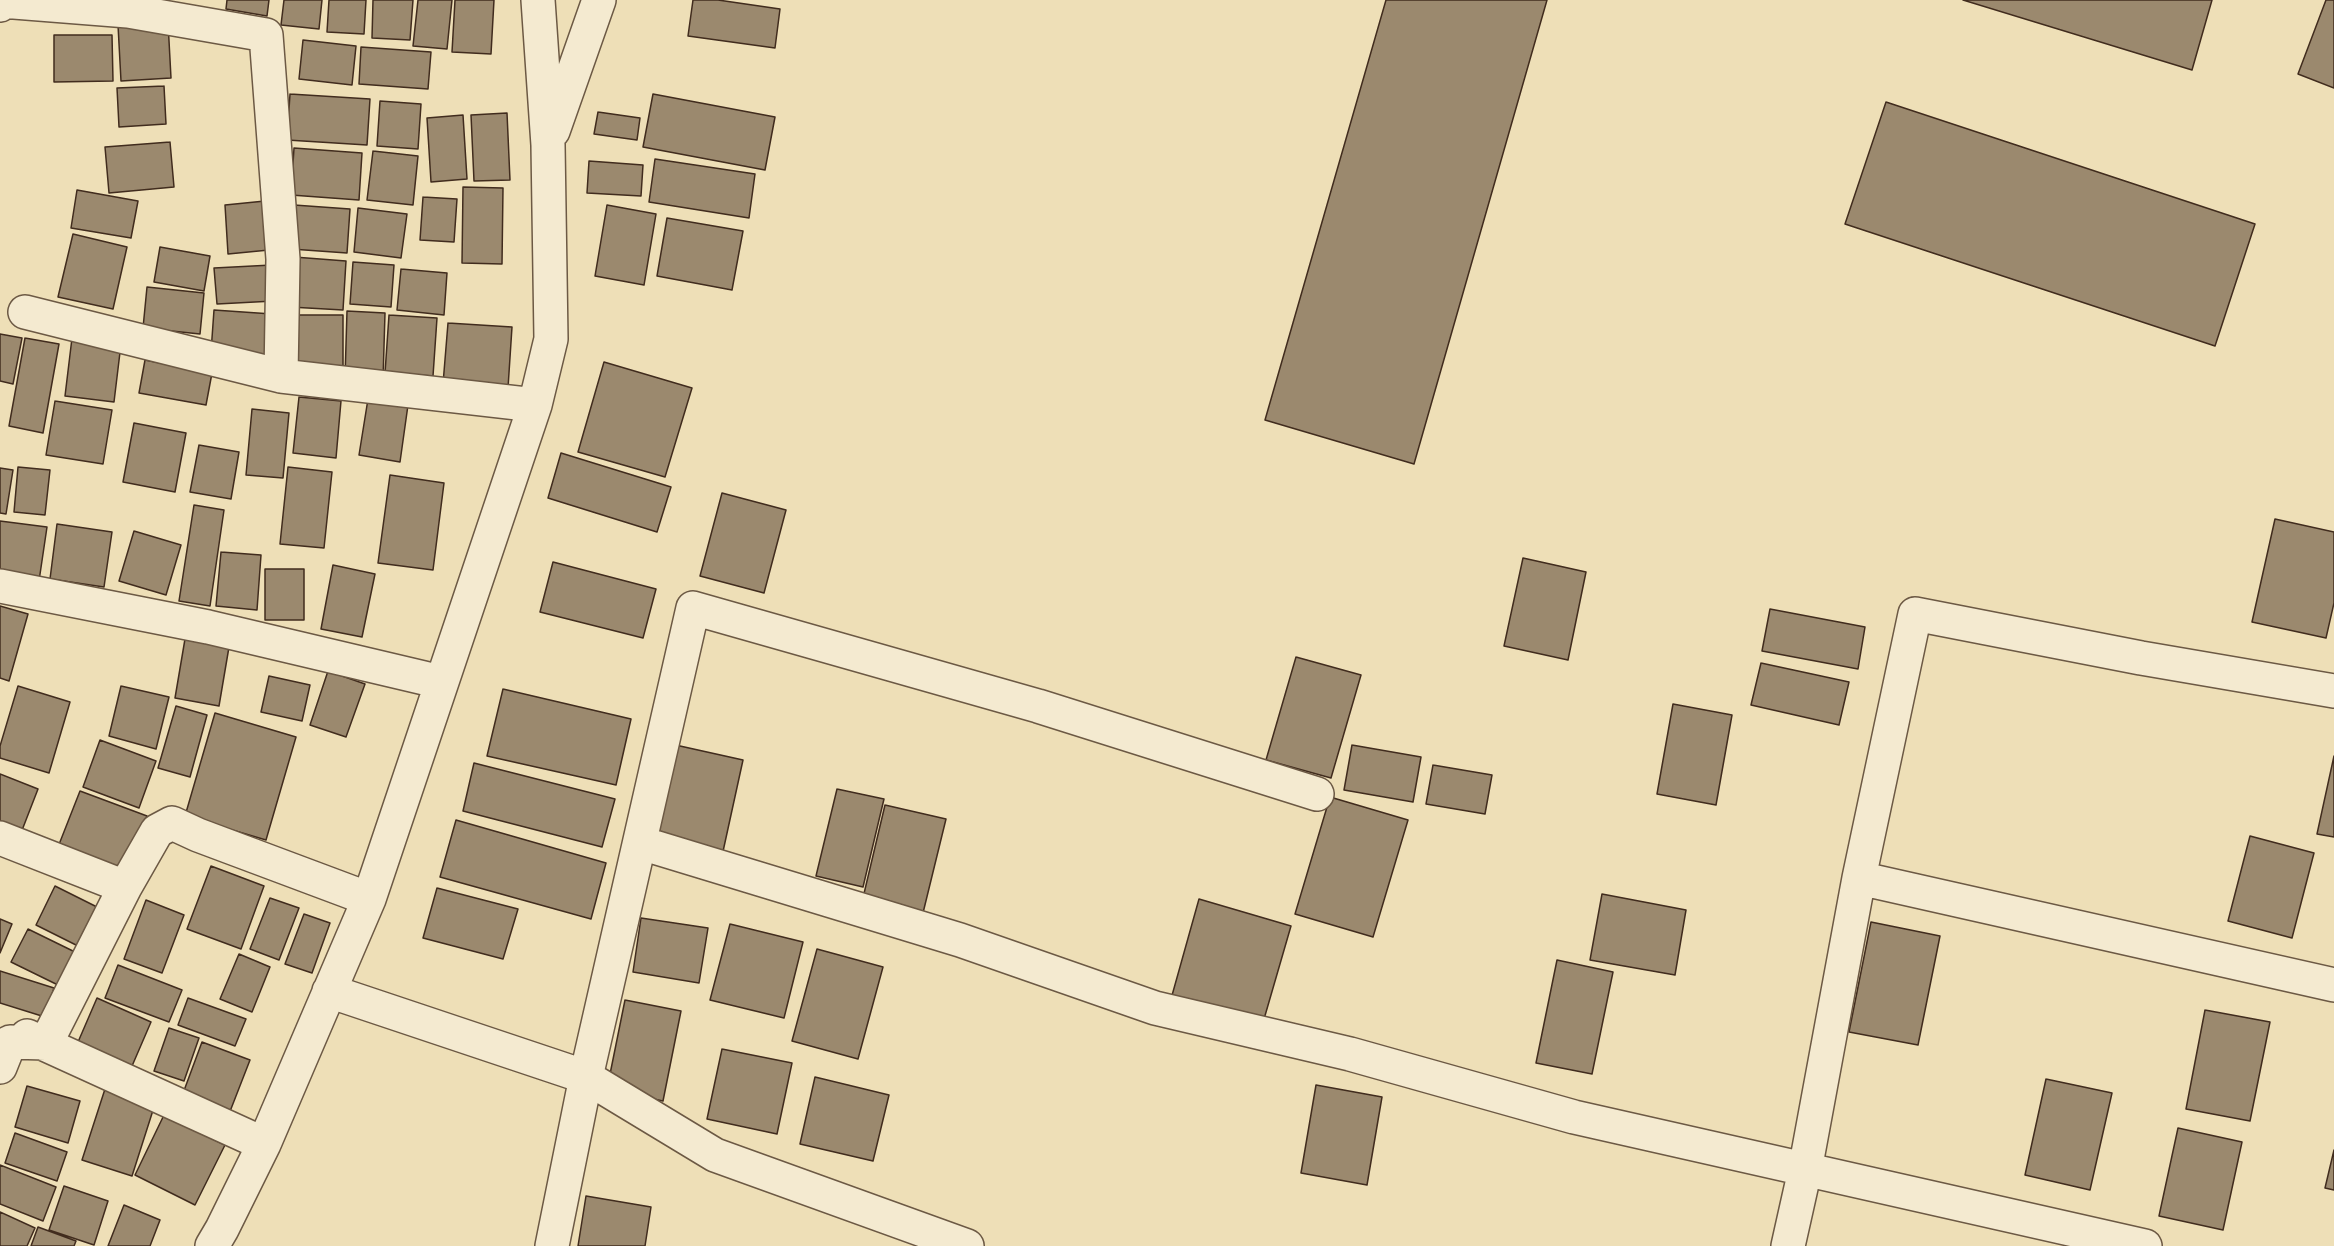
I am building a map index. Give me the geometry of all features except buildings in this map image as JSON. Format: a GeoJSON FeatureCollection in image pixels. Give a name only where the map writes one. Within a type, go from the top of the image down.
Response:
{"type":"FeatureCollection","features":[{"type":"Feature","properties":{"kind":"street"},"geometry":{"type":"LineString","coordinates":[[212,1246],[264,1144],[369,899],[534,405],[551,339],[549,145],[538,0]]}},
{"type":"Feature","properties":{"kind":"street"},"geometry":{"type":"LineString","coordinates":[[549,145],[599,0]]}},
{"type":"Feature","properties":{"kind":"street"},"geometry":{"type":"LineString","coordinates":[[0,2],[128,11],[266,35],[283,259],[281,376]]}},
{"type":"Feature","properties":{"kind":"street"},"geometry":{"type":"LineString","coordinates":[[25,312],[281,376],[534,405]]}},
{"type":"Feature","properties":{"kind":"street"},"geometry":{"type":"LineString","coordinates":[[0,586],[208,627],[441,682]]}},
{"type":"Feature","properties":{"kind":"street"},"geometry":{"type":"LineString","coordinates":[[552,1246],[586,1077],[693,608],[1038,706],[1317,794]]}},
{"type":"Feature","properties":{"kind":"street"},"geometry":{"type":"LineString","coordinates":[[1788,1246],[1805,1170],[1859,878],[1915,614],[2141,658],[2334,691]]}},
{"type":"Feature","properties":{"kind":"street"},"geometry":{"type":"LineString","coordinates":[[46,1043],[125,887],[158,831],[172,823],[198,835],[369,899]]}},
{"type":"Feature","properties":{"kind":"street"},"geometry":{"type":"LineString","coordinates":[[0,838],[125,887]]}},
{"type":"Feature","properties":{"kind":"street"},"geometry":{"type":"LineString","coordinates":[[641,843],[960,940],[1155,1008],[1350,1054],[1574,1117],[2145,1246]]}},
{"type":"Feature","properties":{"kind":"street"},"geometry":{"type":"LineString","coordinates":[[1859,878],[2334,985]]}},
{"type":"Feature","properties":{"kind":"street"},"geometry":{"type":"LineString","coordinates":[[329,991],[586,1077],[716,1155],[967,1246]]}},
{"type":"Feature","properties":{"kind":"street"},"geometry":{"type":"LineString","coordinates":[[0,1026],[46,1043],[264,1144]]}},
{"type":"Feature","properties":{"kind":"street"},"geometry":{"type":"LineString","coordinates":[[0,1067],[10,1042],[46,1043]]}}]}
